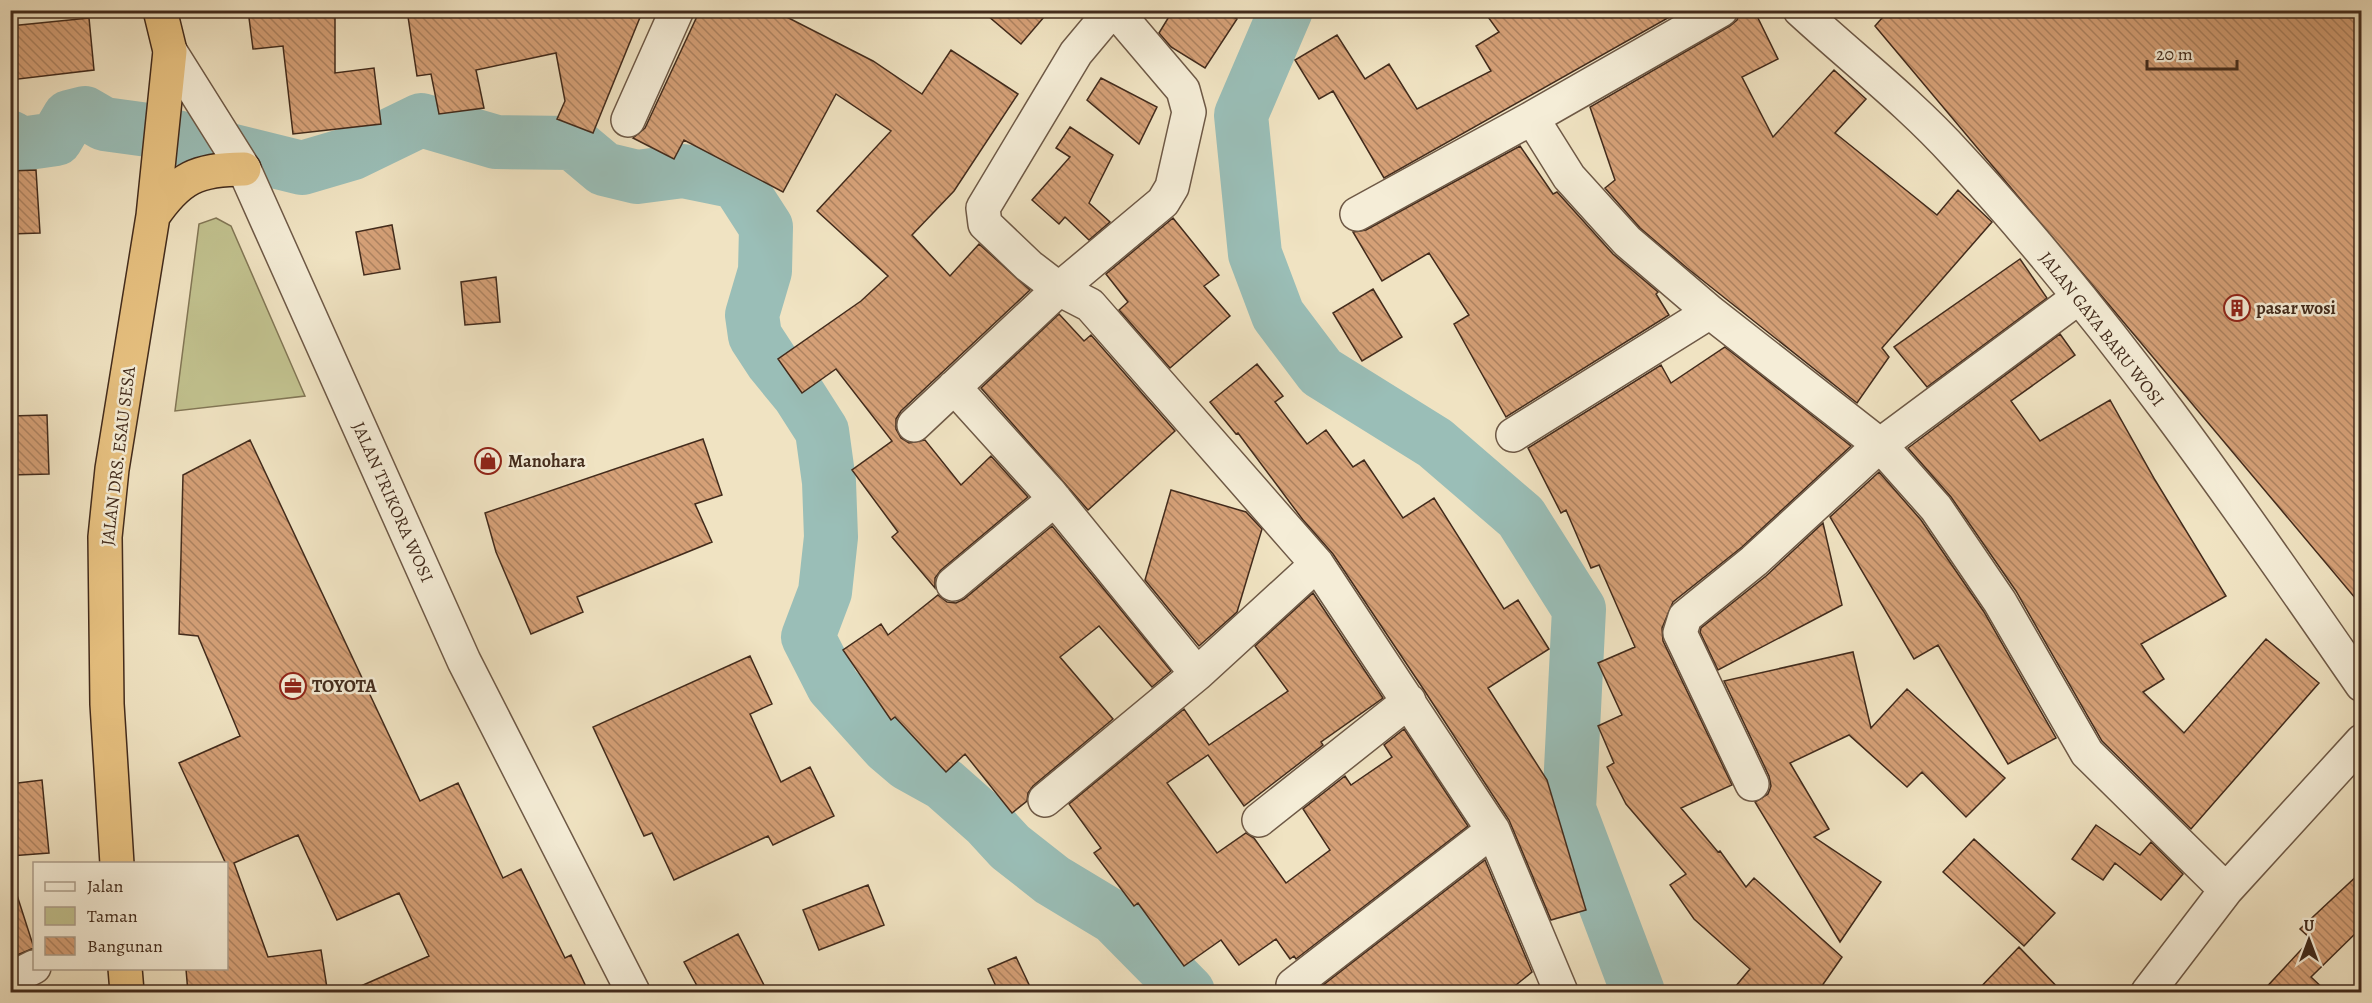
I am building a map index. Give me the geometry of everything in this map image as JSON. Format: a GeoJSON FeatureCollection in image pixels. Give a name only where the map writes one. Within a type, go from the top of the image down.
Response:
{"type":"FeatureCollection","features":[{"type":"Feature","properties":{"kind":"highway","name":"JALAN TRIKORA WOSI"},"geometry":{"type":"LineString","coordinates":[[160,10],[170,51]]}},
{"type":"Feature","properties":{"kind":"highway","name":"JALAN DRS. ESAU SESA"},"geometry":{"type":"LineString","coordinates":[[117,862],[107,704],[105,537],[112,469],[153,216],[170,51]]}},
{"type":"Feature","properties":{"kind":"highway"},"geometry":{"type":"LineString","coordinates":[[153,216],[170,193],[188,178],[222,169],[244,169]]}},
{"type":"Feature","properties":{"kind":"highway"},"geometry":{"type":"LineString","coordinates":[[125,970],[127,993]]}},
{"type":"Feature","properties":{"kind":"street"},"geometry":{"type":"LineString","coordinates":[[628,120],[677,10]]}},
{"type":"Feature","properties":{"kind":"street"},"geometry":{"type":"LineString","coordinates":[[914,425],[1059,289],[1168,195],[1189,112],[1182,90],[1113,10],[1076,53],[983,208],[985,224],[1029,267],[1059,289],[1090,305],[1317,564],[1493,830],[1561,993]]}},
{"type":"Feature","properties":{"kind":"street"},"geometry":{"type":"LineString","coordinates":[[1357,214],[1532,118],[1721,10]]}},
{"type":"Feature","properties":{"kind":"street","name":"JALAN GAYA BARU WOSI"},"geometry":{"type":"LineString","coordinates":[[1800,10],[1937,134],[2079,297],[2160,401],[2361,685]]}},
{"type":"Feature","properties":{"kind":"street","name":"JALAN TRIKORA WOSI"},"geometry":{"type":"LineString","coordinates":[[170,51],[244,169],[464,661],[633,993]]}},
{"type":"Feature","properties":{"kind":"street"},"geometry":{"type":"LineString","coordinates":[[1532,118],[1569,177],[1627,241],[1710,312],[1880,445],[1936,508],[2000,602],[2087,753],[2226,890]]}},
{"type":"Feature","properties":{"kind":"street"},"geometry":{"type":"LineString","coordinates":[[1752,784],[1680,633],[1680,626],[1685,617],[1754,561],[1880,445],[2079,297]]}},
{"type":"Feature","properties":{"kind":"street"},"geometry":{"type":"LineString","coordinates":[[1513,435],[1710,312]]}},
{"type":"Feature","properties":{"kind":"street"},"geometry":{"type":"LineString","coordinates":[[954,387],[1055,499],[1197,674]]}},
{"type":"Feature","properties":{"kind":"street"},"geometry":{"type":"LineString","coordinates":[[953,584],[1055,499]]}},
{"type":"Feature","properties":{"kind":"street"},"geometry":{"type":"LineString","coordinates":[[1045,800],[1197,674],[1317,564]]}},
{"type":"Feature","properties":{"kind":"street"},"geometry":{"type":"LineString","coordinates":[[1259,819],[1409,701]]}},
{"type":"Feature","properties":{"kind":"street"},"geometry":{"type":"LineString","coordinates":[[2148,993],[2226,890],[2361,741]]}},
{"type":"Feature","properties":{"kind":"street"},"geometry":{"type":"LineString","coordinates":[[1293,985],[1493,830]]}},
{"type":"Feature","properties":{"kind":"street"},"geometry":{"type":"LineString","coordinates":[[10,978],[33,967]]}},
{"type":"Feature","properties":{"kind":"green space"},"geometry":{"type":"Polygon","coordinates":[[[216,218],[231,226],[305,396],[175,411],[199,224],[216,218]]]}},
{"type":"Feature","properties":{"kind":"building"},"geometry":{"type":"Polygon","coordinates":[[[248,10],[335,10],[335,73],[374,68],[381,124],[293,134],[283,46],[253,49],[248,10]]]}},
{"type":"Feature","properties":{"kind":"building"},"geometry":{"type":"Polygon","coordinates":[[[407,10],[643,10],[593,133],[557,119],[565,101],[556,53],[476,70],[484,108],[439,114],[431,74],[417,76],[407,10]]]}},
{"type":"Feature","properties":{"kind":"building"},"geometry":{"type":"Polygon","coordinates":[[[700,10],[773,10],[873,61],[922,94],[951,50],[1018,94],[954,191],[912,235],[950,276],[979,244],[1030,290],[901,411],[896,419],[896,429],[901,438],[909,443],[925,440],[961,485],[991,456],[1028,497],[941,570],[935,578],[935,588],[892,537],[898,532],[852,470],[892,441],[836,369],[802,393],[778,359],[861,301],[888,276],[817,211],[891,131],[836,94],[783,192],[684,140],[674,159],[633,138],[645,128],[700,10]]]}},
{"type":"Feature","properties":{"kind":"building"},"geometry":{"type":"Polygon","coordinates":[[[981,10],[1050,10],[1021,44],[981,10]]]}},
{"type":"Feature","properties":{"kind":"building"},"geometry":{"type":"Polygon","coordinates":[[[1173,10],[1223,10],[1237,19],[1205,68],[1171,47],[1159,33],[1173,10]]]}},
{"type":"Feature","properties":{"kind":"building"},"geometry":{"type":"Polygon","coordinates":[[[1483,10],[1682,10],[1384,178],[1333,91],[1319,99],[1295,60],[1337,35],[1365,79],[1389,64],[1417,109],[1491,71],[1476,46],[1499,32],[1483,10]]]}},
{"type":"Feature","properties":{"kind":"building"},"geometry":{"type":"Polygon","coordinates":[[[1740,10],[1754,10],[1778,59],[1742,77],[1773,137],[1834,70],[1866,99],[1835,133],[1937,215],[1958,190],[1992,222],[1882,348],[1889,357],[1857,403],[1640,228],[1605,188],[1615,180],[1590,107],[1730,26],[1737,20],[1740,10]]]}},
{"type":"Feature","properties":{"kind":"building","name":"pasar wosi"},"geometry":{"type":"Polygon","coordinates":[[[1889,10],[2361,10],[2361,605],[1875,26],[1889,10]]]}},
{"type":"Feature","properties":{"kind":"building"},"geometry":{"type":"Polygon","coordinates":[[[89,18],[94,70],[10,80],[10,26],[89,18]]]}},
{"type":"Feature","properties":{"kind":"building"},"geometry":{"type":"Polygon","coordinates":[[[1101,78],[1157,107],[1139,144],[1087,100],[1101,78]]]}},
{"type":"Feature","properties":{"kind":"building"},"geometry":{"type":"Polygon","coordinates":[[[1070,127],[1113,155],[1089,203],[1110,222],[1089,240],[1065,217],[1059,224],[1032,200],[1070,157],[1056,148],[1070,127]]]}},
{"type":"Feature","properties":{"kind":"building"},"geometry":{"type":"Polygon","coordinates":[[[1520,146],[1553,194],[1557,192],[1613,254],[1658,292],[1656,294],[1669,315],[1506,417],[1454,324],[1469,315],[1429,253],[1382,281],[1353,232],[1366,230],[1520,146]]]}},
{"type":"Feature","properties":{"kind":"building"},"geometry":{"type":"Polygon","coordinates":[[[36,170],[40,233],[10,234],[10,171],[36,170]]]}},
{"type":"Feature","properties":{"kind":"building"},"geometry":{"type":"Polygon","coordinates":[[[1173,218],[1219,275],[1204,286],[1230,316],[1170,368],[1119,310],[1128,302],[1106,274],[1173,218]]]}},
{"type":"Feature","properties":{"kind":"building"},"geometry":{"type":"Polygon","coordinates":[[[392,225],[400,269],[364,275],[356,232],[392,225]]]}},
{"type":"Feature","properties":{"kind":"building"},"geometry":{"type":"Polygon","coordinates":[[[2020,259],[2047,298],[1927,387],[1894,347],[2020,259]]]}},
{"type":"Feature","properties":{"kind":"building"},"geometry":{"type":"Polygon","coordinates":[[[496,277],[500,322],[465,325],[461,282],[496,277]]]}},
{"type":"Feature","properties":{"kind":"building"},"geometry":{"type":"Polygon","coordinates":[[[1373,289],[1402,337],[1362,361],[1333,313],[1373,289]]]}},
{"type":"Feature","properties":{"kind":"building"},"geometry":{"type":"Polygon","coordinates":[[[1059,314],[1084,341],[1091,335],[1175,431],[1088,510],[981,388],[1059,314]]]}},
{"type":"Feature","properties":{"kind":"building"},"geometry":{"type":"Polygon","coordinates":[[[2060,334],[2075,355],[2011,401],[2040,441],[2110,400],[2155,480],[2226,596],[2141,644],[2164,679],[2143,692],[2184,733],[2266,639],[2319,683],[2191,829],[2102,741],[2016,591],[1951,497],[1908,448],[2060,334]]]}},
{"type":"Feature","properties":{"kind":"building"},"geometry":{"type":"Polygon","coordinates":[[[1725,347],[1851,446],[1742,547],[1673,602],[1662,628],[1663,641],[1732,785],[1681,808],[1718,852],[1720,851],[1746,887],[1754,878],[1842,957],[1817,993],[1730,993],[1750,969],[1694,919],[1670,885],[1686,874],[1626,804],[1607,767],[1614,763],[1598,726],[1622,715],[1598,663],[1635,647],[1599,565],[1591,568],[1566,510],[1561,513],[1528,448],[1661,365],[1671,383],[1725,347]]]}},
{"type":"Feature","properties":{"kind":"building"},"geometry":{"type":"Polygon","coordinates":[[[1257,364],[1283,396],[1275,402],[1307,444],[1326,430],[1353,467],[1364,460],[1403,518],[1434,498],[1504,609],[1518,600],[1549,649],[1488,688],[1547,780],[1586,910],[1551,920],[1509,820],[1424,690],[1333,554],[1303,520],[1238,433],[1236,434],[1210,402],[1257,364]]]}},
{"type":"Feature","properties":{"kind":"building"},"geometry":{"type":"Polygon","coordinates":[[[47,415],[49,474],[10,475],[10,416],[47,415]]]}},
{"type":"Feature","properties":{"kind":"building"},"geometry":{"type":"Polygon","coordinates":[[[703,439],[722,495],[695,504],[712,542],[577,597],[583,612],[531,634],[496,552],[485,513],[703,439]]]}},
{"type":"Feature","properties":{"kind":"building"},"geometry":{"type":"Polygon","coordinates":[[[250,440],[420,801],[458,783],[503,878],[521,869],[565,958],[571,955],[589,993],[345,993],[429,956],[399,893],[337,920],[298,835],[234,863],[268,957],[321,950],[327,988],[298,993],[188,993],[186,970],[228,970],[228,862],[225,862],[179,763],[240,736],[198,636],[179,634],[183,475],[250,440]]]}},
{"type":"Feature","properties":{"kind":"building"},"geometry":{"type":"Polygon","coordinates":[[[1879,472],[1921,520],[1984,612],[2056,738],[2008,764],[1938,645],[1914,659],[1830,517],[1879,472]]]}},
{"type":"Feature","properties":{"kind":"building"},"geometry":{"type":"Polygon","coordinates":[[[1171,490],[1246,512],[1262,529],[1237,612],[1199,646],[1145,580],[1171,490]]]}},
{"type":"Feature","properties":{"kind":"building"},"geometry":{"type":"Polygon","coordinates":[[[1823,523],[1842,605],[1718,670],[1700,632],[1701,628],[1766,576],[1823,523]]]}},
{"type":"Feature","properties":{"kind":"building"},"geometry":{"type":"Polygon","coordinates":[[[1052,526],[1171,671],[1152,687],[1099,626],[1060,657],[1113,719],[1033,786],[1028,793],[1027,801],[1012,813],[965,754],[946,772],[895,717],[891,720],[843,650],[881,624],[888,635],[938,595],[947,602],[956,603],[964,599],[1052,526]]]}},
{"type":"Feature","properties":{"kind":"building"},"geometry":{"type":"Polygon","coordinates":[[[1313,593],[1383,698],[1321,742],[1323,745],[1244,806],[1208,755],[1167,783],[1217,853],[1246,833],[1254,838],[1286,883],[1330,850],[1303,809],[1345,776],[1351,785],[1392,757],[1384,745],[1404,729],[1468,826],[1296,959],[1294,956],[1290,959],[1276,939],[1239,965],[1221,940],[1184,966],[1138,903],[1134,906],[1094,853],[1101,848],[1069,804],[1184,709],[1209,745],[1288,691],[1255,646],[1313,593]]]}},
{"type":"Feature","properties":{"kind":"building"},"geometry":{"type":"Polygon","coordinates":[[[1853,652],[1871,728],[1907,689],[2005,778],[1966,817],[1922,772],[1907,787],[1849,735],[1790,763],[1829,829],[1814,837],[1881,882],[1840,942],[1755,802],[1768,794],[1771,786],[1769,776],[1724,681],[1853,652]]]}},
{"type":"Feature","properties":{"kind":"building"},"geometry":{"type":"Polygon","coordinates":[[[750,656],[772,704],[750,714],[781,782],[810,767],[834,816],[773,845],[768,836],[674,880],[652,833],[644,836],[593,727],[750,656]]]}},
{"type":"Feature","properties":{"kind":"building"},"geometry":{"type":"Polygon","coordinates":[[[42,780],[49,853],[10,856],[10,784],[42,780]]]}},
{"type":"Feature","properties":{"kind":"building"},"geometry":{"type":"Polygon","coordinates":[[[2096,825],[2140,855],[2151,842],[2183,874],[2161,900],[2115,863],[2103,880],[2072,859],[2096,825]]]}},
{"type":"Feature","properties":{"kind":"building"},"geometry":{"type":"Polygon","coordinates":[[[1974,839],[2055,913],[2024,946],[1943,872],[1974,839]]]}},
{"type":"Feature","properties":{"kind":"building"},"geometry":{"type":"Polygon","coordinates":[[[1485,860],[1532,972],[1506,993],[1321,993],[1318,989],[1485,860]]]}},
{"type":"Feature","properties":{"kind":"building"},"geometry":{"type":"Polygon","coordinates":[[[2361,872],[2361,928],[2311,977],[2328,993],[2261,993],[2311,939],[2300,929],[2361,872]]]}},
{"type":"Feature","properties":{"kind":"building"},"geometry":{"type":"Polygon","coordinates":[[[868,885],[884,925],[819,950],[803,910],[868,885]]]}},
{"type":"Feature","properties":{"kind":"building"},"geometry":{"type":"Polygon","coordinates":[[[15,889],[33,948],[10,958],[10,890],[15,889]]]}},
{"type":"Feature","properties":{"kind":"building"},"geometry":{"type":"Polygon","coordinates":[[[738,934],[768,993],[701,993],[684,962],[738,934]]]}},
{"type":"Feature","properties":{"kind":"building"},"geometry":{"type":"Polygon","coordinates":[[[2019,947],[2063,993],[1975,993],[2019,947]]]}},
{"type":"Feature","properties":{"kind":"building"},"geometry":{"type":"Polygon","coordinates":[[[1016,957],[1033,993],[999,993],[988,969],[1016,957]]]}},
{"type":"Feature","properties":{"kind":"waterway"},"geometry":{"type":"LineString","coordinates":[[1286,10],[1241,115],[1255,254],[1278,315],[1321,372],[1435,443],[1521,517],[1579,609],[1569,809],[1638,992]]}},
{"type":"Feature","properties":{"kind":"waterway"},"geometry":{"type":"LineString","coordinates":[[10,137],[21,144],[56,139],[69,117],[85,113],[104,124],[148,130],[302,168],[353,153],[421,120],[496,142],[573,143],[604,169],[637,177],[683,171],[737,182],[766,227],[765,271],[752,315],[755,336],[772,362],[799,395],[822,431],[829,482],[831,537],[825,592],[808,637],[833,686],[888,747],[908,764],[944,784],[987,822],[1010,847],[1052,880],[1115,918],[1188,992]]}},
{"type":"Feature","properties":{"kind":"place","name":"pasar wosi"},"geometry":{"type":"Point","coordinates":[2237,308]}},
{"type":"Feature","properties":{"kind":"place","name":"Manohara"},"geometry":{"type":"Point","coordinates":[488,461]}},
{"type":"Feature","properties":{"kind":"place","name":"TOYOTA"},"geometry":{"type":"Point","coordinates":[293,686]}}]}
